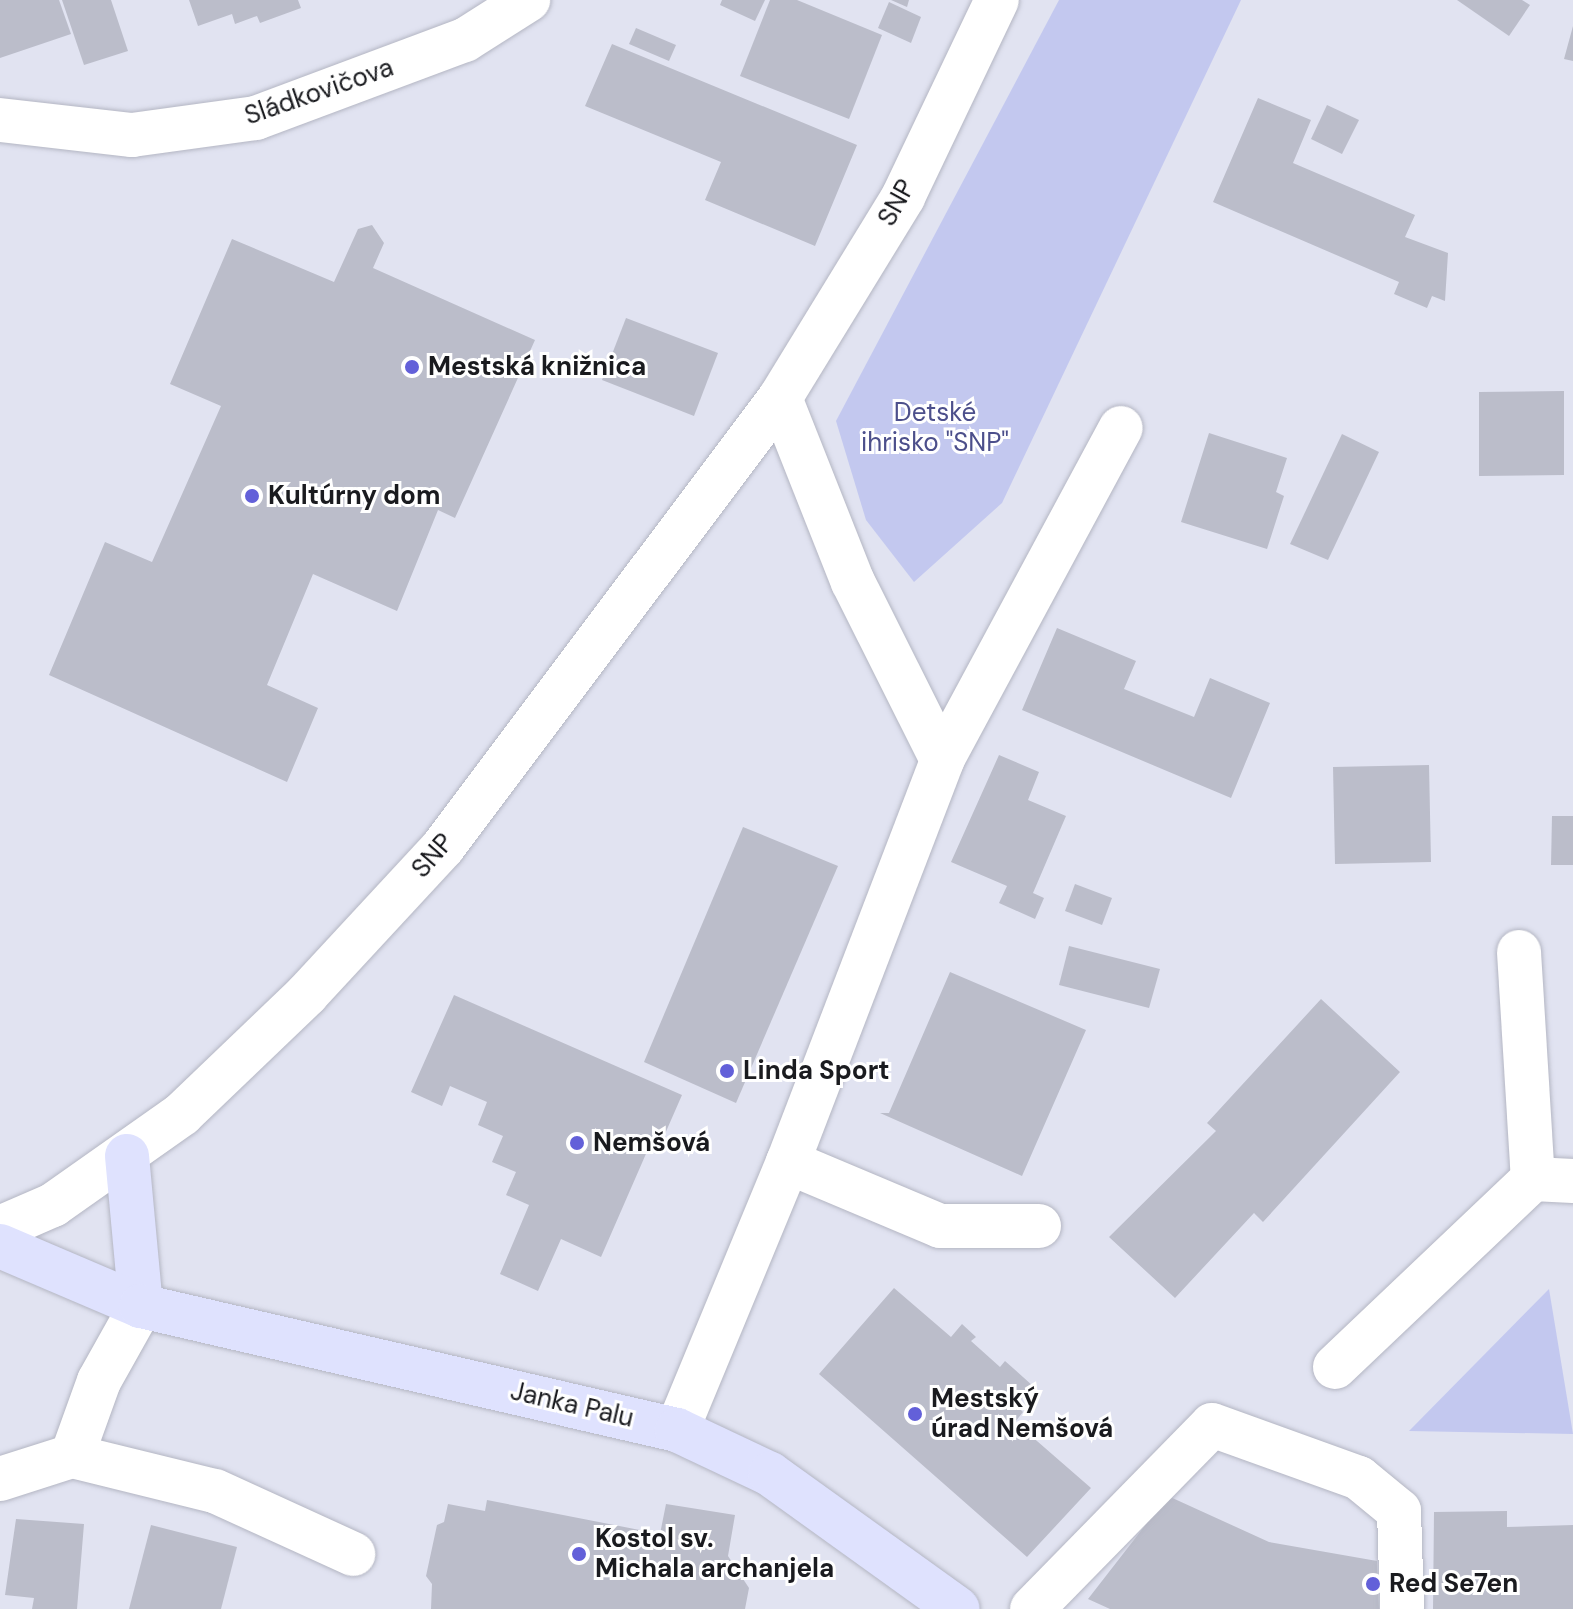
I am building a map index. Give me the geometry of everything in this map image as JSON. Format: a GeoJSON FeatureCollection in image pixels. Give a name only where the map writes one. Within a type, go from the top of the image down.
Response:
{"type":"FeatureCollection","features":[{"type":"Feature","properties":{"kind":"main road"},"geometry":{"type":"LineString","coordinates":[[127,1156],[141,1306]]}},
{"type":"Feature","properties":{"kind":"main road","name":"Janka Palu"},"geometry":{"type":"LineString","coordinates":[[0,1246],[141,1306],[677,1430],[770,1474],[958,1609]]}},
{"type":"Feature","properties":{"kind":"street","name":"Sládkovičova"},"geometry":{"type":"LineString","coordinates":[[0,120],[132,135],[256,118],[465,40],[528,0]]}},
{"type":"Feature","properties":{"kind":"street","name":"SNP"},"geometry":{"type":"LineString","coordinates":[[0,1228],[53,1205],[127,1156],[182,1114],[307,994],[443,847],[780,398],[903,197],[997,0]]}},
{"type":"Feature","properties":{"kind":"street"},"geometry":{"type":"LineString","coordinates":[[780,398],[853,582],[942,760]]}},
{"type":"Feature","properties":{"kind":"street"},"geometry":{"type":"LineString","coordinates":[[677,1430],[788,1162],[942,760],[1121,428]]}},
{"type":"Feature","properties":{"kind":"street"},"geometry":{"type":"LineString","coordinates":[[1335,1367],[1553,1180],[1519,952]]}},
{"type":"Feature","properties":{"kind":"street"},"geometry":{"type":"LineString","coordinates":[[788,1162],[940,1226],[1039,1226]]}},
{"type":"Feature","properties":{"kind":"street"},"geometry":{"type":"LineString","coordinates":[[141,1306],[99,1381],[35,1469],[215,1491],[353,1554]]}},
{"type":"Feature","properties":{"kind":"street"},"geometry":{"type":"LineString","coordinates":[[1032,1609],[1212,1425],[1359,1478],[1399,1511],[1402,1609]]}},
{"type":"Feature","properties":{"kind":"green space","name":"Detské ihrisko \"SNP\""},"geometry":{"type":"Polygon","coordinates":[[[1059,0],[1241,0],[1002,503],[914,582],[866,520],[836,421],[1059,0]]]}},
{"type":"Feature","properties":{"kind":"green space"},"geometry":{"type":"Polygon","coordinates":[[[1549,1289],[1573,1434],[1409,1431],[1549,1289]]]}},
{"type":"Feature","properties":{"kind":"building"},"geometry":{"type":"Polygon","coordinates":[[[0,0],[59,0],[71,34],[0,58],[0,0]]]}},
{"type":"Feature","properties":{"kind":"building"},"geometry":{"type":"Polygon","coordinates":[[[62,0],[111,0],[128,51],[84,65],[62,0]]]}},
{"type":"Feature","properties":{"kind":"building"},"geometry":{"type":"Polygon","coordinates":[[[189,0],[298,0],[301,8],[260,23],[257,16],[235,24],[232,14],[198,26],[189,0]]]}},
{"type":"Feature","properties":{"kind":"building"},"geometry":{"type":"Polygon","coordinates":[[[722,0],[765,0],[755,21],[720,5],[722,0]]]}},
{"type":"Feature","properties":{"kind":"building"},"geometry":{"type":"Polygon","coordinates":[[[770,0],[797,0],[882,35],[849,119],[740,76],[770,0]]]}},
{"type":"Feature","properties":{"kind":"building"},"geometry":{"type":"Polygon","coordinates":[[[891,0],[909,0],[907,7],[891,0]]]}},
{"type":"Feature","properties":{"kind":"building"},"geometry":{"type":"Polygon","coordinates":[[[1457,0],[1522,0],[1530,5],[1509,36],[1457,0]]]}},
{"type":"Feature","properties":{"kind":"building"},"geometry":{"type":"Polygon","coordinates":[[[889,2],[921,17],[911,43],[878,28],[889,2]]]}},
{"type":"Feature","properties":{"kind":"building"},"geometry":{"type":"Polygon","coordinates":[[[1573,26],[1573,61],[1564,59],[1573,26]]]}},
{"type":"Feature","properties":{"kind":"building"},"geometry":{"type":"Polygon","coordinates":[[[636,28],[676,45],[669,61],[629,44],[636,28]]]}},
{"type":"Feature","properties":{"kind":"building"},"geometry":{"type":"Polygon","coordinates":[[[612,44],[857,145],[815,246],[705,200],[721,162],[585,106],[612,44]]]}},
{"type":"Feature","properties":{"kind":"building"},"geometry":{"type":"Polygon","coordinates":[[[1258,98],[1311,120],[1293,163],[1415,215],[1405,237],[1448,253],[1445,301],[1432,296],[1427,308],[1394,294],[1399,282],[1213,202],[1258,98]]]}},
{"type":"Feature","properties":{"kind":"building"},"geometry":{"type":"Polygon","coordinates":[[[1327,105],[1359,120],[1342,154],[1311,139],[1327,105]]]}},
{"type":"Feature","properties":{"kind":"building"},"geometry":{"type":"Polygon","coordinates":[[[372,225],[384,243],[373,268],[535,340],[455,518],[438,510],[397,611],[313,574],[267,685],[318,708],[287,782],[49,675],[105,542],[152,562],[221,406],[170,384],[232,239],[334,282],[358,229],[372,225]]]}},
{"type":"Feature","properties":{"kind":"building"},"geometry":{"type":"Polygon","coordinates":[[[626,318],[718,353],[694,416],[602,380],[626,318]]]}},
{"type":"Feature","properties":{"kind":"building"},"geometry":{"type":"Polygon","coordinates":[[[1564,391],[1564,475],[1479,476],[1479,392],[1564,391]]]}},
{"type":"Feature","properties":{"kind":"building"},"geometry":{"type":"Polygon","coordinates":[[[1209,433],[1287,458],[1276,492],[1284,496],[1267,549],[1181,522],[1209,433]]]}},
{"type":"Feature","properties":{"kind":"building"},"geometry":{"type":"Polygon","coordinates":[[[1342,434],[1379,452],[1328,560],[1290,544],[1342,434]]]}},
{"type":"Feature","properties":{"kind":"building"},"geometry":{"type":"Polygon","coordinates":[[[1057,628],[1136,661],[1124,689],[1194,717],[1210,678],[1270,703],[1231,798],[1022,710],[1057,628]]]}},
{"type":"Feature","properties":{"kind":"building"},"geometry":{"type":"Polygon","coordinates":[[[999,755],[1039,772],[1028,800],[1066,816],[1033,893],[1044,898],[1035,919],[999,903],[1007,886],[951,862],[999,755]]]}},
{"type":"Feature","properties":{"kind":"building"},"geometry":{"type":"Polygon","coordinates":[[[1429,765],[1431,862],[1335,864],[1333,767],[1429,765]]]}},
{"type":"Feature","properties":{"kind":"building"},"geometry":{"type":"Polygon","coordinates":[[[1552,816],[1573,816],[1573,865],[1551,865],[1552,816]]]}},
{"type":"Feature","properties":{"kind":"building"},"geometry":{"type":"Polygon","coordinates":[[[743,827],[838,866],[736,1103],[644,1062],[743,827]]]}},
{"type":"Feature","properties":{"kind":"building"},"geometry":{"type":"Polygon","coordinates":[[[1075,884],[1112,898],[1102,925],[1065,911],[1075,884]]]}},
{"type":"Feature","properties":{"kind":"building"},"geometry":{"type":"Polygon","coordinates":[[[1069,946],[1160,969],[1149,1008],[1059,985],[1069,946]]]}},
{"type":"Feature","properties":{"kind":"building"},"geometry":{"type":"Polygon","coordinates":[[[950,972],[1086,1030],[1022,1176],[880,1113],[889,1113],[950,972]]]}},
{"type":"Feature","properties":{"kind":"building"},"geometry":{"type":"Polygon","coordinates":[[[454,995],[682,1095],[661,1143],[652,1140],[601,1257],[561,1239],[538,1291],[500,1274],[529,1205],[506,1195],[516,1172],[492,1162],[503,1136],[478,1125],[487,1102],[450,1086],[442,1106],[411,1092],[454,995]]]}},
{"type":"Feature","properties":{"kind":"building"},"geometry":{"type":"Polygon","coordinates":[[[1321,999],[1400,1072],[1263,1222],[1254,1213],[1175,1298],[1109,1237],[1216,1131],[1207,1123],[1321,999]]]}},
{"type":"Feature","properties":{"kind":"building"},"geometry":{"type":"Polygon","coordinates":[[[894,1288],[951,1337],[962,1324],[976,1337],[971,1341],[1000,1367],[1005,1361],[1033,1386],[1016,1405],[1023,1412],[1015,1422],[1091,1488],[1027,1557],[819,1374],[894,1288]]]}},
{"type":"Feature","properties":{"kind":"building"},"geometry":{"type":"Polygon","coordinates":[[[1168,1496],[1269,1542],[1377,1561],[1379,1609],[1110,1609],[1088,1599],[1168,1496]]]}},
{"type":"Feature","properties":{"kind":"building","name":"Kostol sv. Michala archanjela"},"geometry":{"type":"Polygon","coordinates":[[[487,1500],[660,1534],[666,1504],[735,1515],[728,1556],[749,1588],[745,1609],[431,1609],[432,1584],[426,1576],[437,1525],[444,1522],[448,1504],[485,1511],[487,1500]]]}},
{"type":"Feature","properties":{"kind":"building"},"geometry":{"type":"Polygon","coordinates":[[[1507,1511],[1507,1527],[1573,1525],[1573,1609],[1433,1609],[1434,1512],[1507,1511]]]}},
{"type":"Feature","properties":{"kind":"building"},"geometry":{"type":"Polygon","coordinates":[[[16,1519],[84,1524],[77,1609],[32,1609],[34,1598],[5,1595],[16,1519]]]}},
{"type":"Feature","properties":{"kind":"building"},"geometry":{"type":"Polygon","coordinates":[[[151,1525],[237,1547],[221,1609],[129,1609],[151,1525]]]}},
{"type":"Feature","properties":{"kind":"place","name":"Mestská knižnica"},"geometry":{"type":"Point","coordinates":[412,367]}},
{"type":"Feature","properties":{"kind":"place","name":"Kultúrny dom"},"geometry":{"type":"Point","coordinates":[252,496]}},
{"type":"Feature","properties":{"kind":"place","name":"Linda Sport"},"geometry":{"type":"Point","coordinates":[727,1071]}},
{"type":"Feature","properties":{"kind":"place","name":"Nemšová"},"geometry":{"type":"Point","coordinates":[577,1143]}},
{"type":"Feature","properties":{"kind":"place","name":"Mestský úrad Nemšová"},"geometry":{"type":"Point","coordinates":[915,1414]}},
{"type":"Feature","properties":{"kind":"place","name":"Kostol sv. Michala archanjela"},"geometry":{"type":"Point","coordinates":[579,1554]}},
{"type":"Feature","properties":{"kind":"place","name":"Red Se7en"},"geometry":{"type":"Point","coordinates":[1373,1584]}}]}
